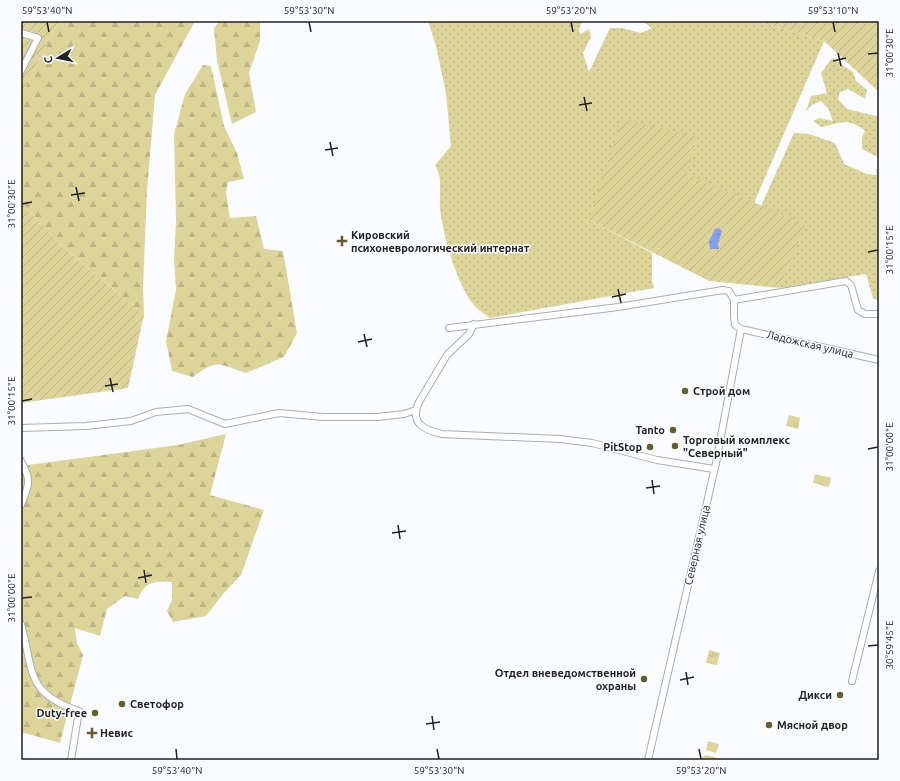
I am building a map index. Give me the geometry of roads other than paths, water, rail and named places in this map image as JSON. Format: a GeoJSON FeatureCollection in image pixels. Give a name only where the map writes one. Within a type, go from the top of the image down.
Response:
{"type":"FeatureCollection","features":[{"type":"Feature","properties":{"kind":"street"},"geometry":{"type":"LineString","coordinates":[[21,33],[38,38],[21,71]]}},
{"type":"Feature","properties":{"kind":"street"},"geometry":{"type":"LineString","coordinates":[[734,300],[846,281],[851,285],[858,310],[865,314],[879,314]]}},
{"type":"Feature","properties":{"kind":"street"},"geometry":{"type":"LineString","coordinates":[[450,328],[618,307],[723,290],[729,291],[734,300],[735,325],[741,329]]}},
{"type":"Feature","properties":{"kind":"street"},"geometry":{"type":"LineString","coordinates":[[21,428],[86,426],[131,421],[156,412],[188,409],[225,424],[236,423],[275,413],[294,413],[323,417],[377,417],[404,414],[416,410],[447,355],[469,334],[474,324]]}},
{"type":"Feature","properties":{"kind":"street","name":"Ладожская улица"},"geometry":{"type":"LineString","coordinates":[[741,329],[879,360]]}},
{"type":"Feature","properties":{"kind":"street","name":"Северная улица"},"geometry":{"type":"LineString","coordinates":[[648,760],[714,469],[741,329]]}},
{"type":"Feature","properties":{"kind":"street"},"geometry":{"type":"LineString","coordinates":[[416,410],[420,424],[425,430],[442,434],[560,439],[592,443],[657,460],[714,469]]}},
{"type":"Feature","properties":{"kind":"street"},"geometry":{"type":"LineString","coordinates":[[21,461],[29,479],[28,488],[21,506]]}},
{"type":"Feature","properties":{"kind":"street"},"geometry":{"type":"LineString","coordinates":[[852,681],[879,571]]}},
{"type":"Feature","properties":{"kind":"street"},"geometry":{"type":"LineString","coordinates":[[21,624],[35,682],[47,696],[64,706],[79,711],[71,760]]}},
{"type":"Feature","properties":{"kind":"water"},"geometry":{"type":"Polygon","coordinates":[[[719,228],[722,231],[718,244],[719,249],[710,249],[709,241],[715,229],[719,228]]]}},
{"type":"Feature","properties":{"kind":"place","name":"Кировский психоневрологический интернат"},"geometry":{"type":"Point","coordinates":[342,241]}},
{"type":"Feature","properties":{"kind":"place","name":"Строй дом"},"geometry":{"type":"Point","coordinates":[685,391]}},
{"type":"Feature","properties":{"kind":"place","name":"Tanto"},"geometry":{"type":"Point","coordinates":[673,430]}},
{"type":"Feature","properties":{"kind":"place","name":"Торговый комплекс \"Северный\""},"geometry":{"type":"Point","coordinates":[675,446]}},
{"type":"Feature","properties":{"kind":"place","name":"PitStop"},"geometry":{"type":"Point","coordinates":[650,447]}},
{"type":"Feature","properties":{"kind":"place","name":"Отдел вневедомственной охраны"},"geometry":{"type":"Point","coordinates":[644,679]}},
{"type":"Feature","properties":{"kind":"place","name":"Дикси"},"geometry":{"type":"Point","coordinates":[840,695]}},
{"type":"Feature","properties":{"kind":"place","name":"Светофор"},"geometry":{"type":"Point","coordinates":[122,704]}},
{"type":"Feature","properties":{"kind":"place","name":"Duty-free"},"geometry":{"type":"Point","coordinates":[95,713]}},
{"type":"Feature","properties":{"kind":"place","name":"Мясной двор"},"geometry":{"type":"Point","coordinates":[769,725]}},
{"type":"Feature","properties":{"kind":"place","name":"Невис"},"geometry":{"type":"Point","coordinates":[92,733]}}]}
